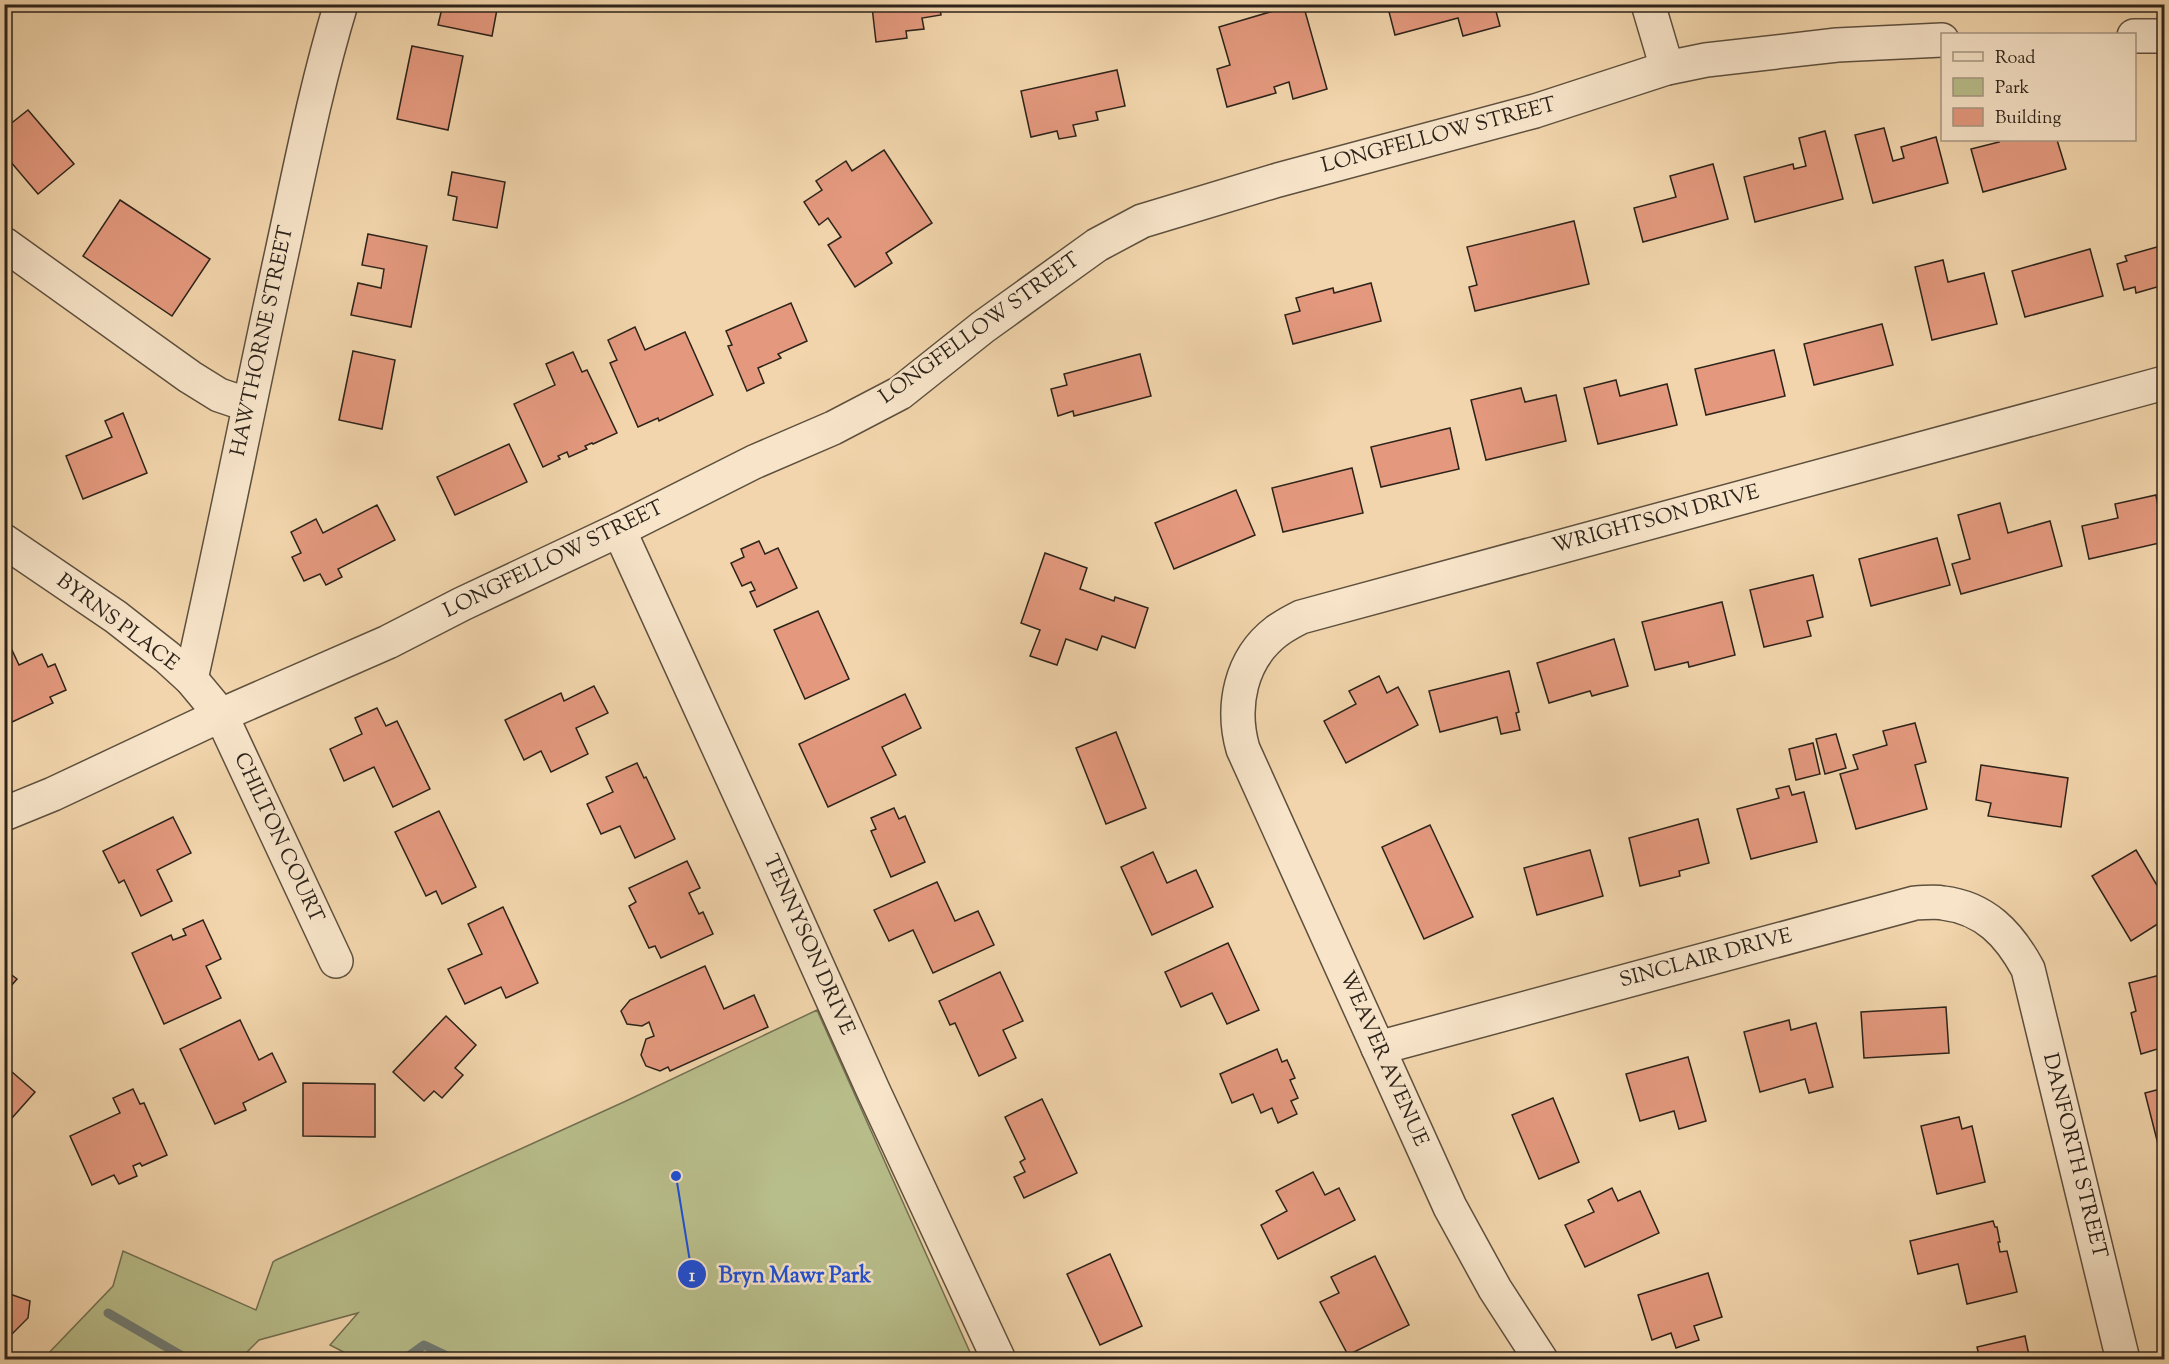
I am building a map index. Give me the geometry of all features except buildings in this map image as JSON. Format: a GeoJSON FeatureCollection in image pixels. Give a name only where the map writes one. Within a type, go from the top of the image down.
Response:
{"type":"FeatureCollection","features":[{"type":"Feature","properties":{"kind":"street","name":"HAWTHORNE STREET"},"geometry":{"type":"LineString","coordinates":[[191,679],[322,68],[341,4]]}},
{"type":"Feature","properties":{"kind":"street"},"geometry":{"type":"LineString","coordinates":[[1648,4],[1667,68]]}},
{"type":"Feature","properties":{"kind":"street"},"geometry":{"type":"LineString","coordinates":[[2136,36],[2164,36]]}},
{"type":"Feature","properties":{"kind":"street","name":"LONGFELLOW STREET"},"geometry":{"type":"LineString","coordinates":[[4,814],[388,642],[754,462],[833,428],[900,393],[983,327],[1096,245],[1142,222],[1278,180],[1535,111],[1667,68],[1707,60],[1825,46],[1941,40]]}},
{"type":"Feature","properties":{"kind":"street"},"geometry":{"type":"LineString","coordinates":[[4,244],[190,377],[219,394],[249,405]]}},
{"type":"Feature","properties":{"kind":"street","name":"WRIGHTSON DRIVE"},"geometry":{"type":"LineString","coordinates":[[1243,749],[1239,735],[1237,706],[1243,677],[1256,653],[1276,632],[1301,617],[2164,382]]}},
{"type":"Feature","properties":{"kind":"street","name":"TENNYSON DRIVE"},"geometry":{"type":"LineString","coordinates":[[619,530],[890,1128],[999,1359]]}},
{"type":"Feature","properties":{"kind":"street","name":"BYRNS PLACE"},"geometry":{"type":"LineString","coordinates":[[4,541],[116,617],[167,657],[191,679],[221,715]]}},
{"type":"Feature","properties":{"kind":"street","name":"CHILTON COURT"},"geometry":{"type":"LineString","coordinates":[[221,715],[336,962]]}},
{"type":"Feature","properties":{"kind":"street","name":"WEAVER AVENUE"},"geometry":{"type":"LineString","coordinates":[[1243,749],[1450,1207],[1495,1289],[1541,1359]]}},
{"type":"Feature","properties":{"kind":"street","name":"SINCLAIR DRIVE"},"geometry":{"type":"LineString","coordinates":[[1378,1048],[1915,903],[1943,903],[1970,910],[1994,924],[2014,944],[2020,954]]}},
{"type":"Feature","properties":{"kind":"street","name":"DANFORTH STREET"},"geometry":{"type":"LineString","coordinates":[[2020,954],[2028,969],[2123,1359]]}},
{"type":"Feature","properties":{"kind":"green space"},"geometry":{"type":"Polygon","coordinates":[[[817,1010],[973,1359],[357,1359],[330,1345],[358,1313],[259,1340],[240,1359],[43,1359],[113,1286],[123,1251],[256,1310],[273,1262],[276,1260],[626,1101],[817,1010]]]}},
{"type":"Feature","properties":{"kind":"waterway"},"geometry":{"type":"LineString","coordinates":[[108,1313],[189,1360]]}},
{"type":"Feature","properties":{"kind":"waterway"},"geometry":{"type":"LineString","coordinates":[[403,1360],[424,1345],[456,1360]]}},
{"type":"Feature","properties":{"kind":"place","name":"Bryn Mawr Park"},"geometry":{"type":"Point","coordinates":[676,1176]}}]}
